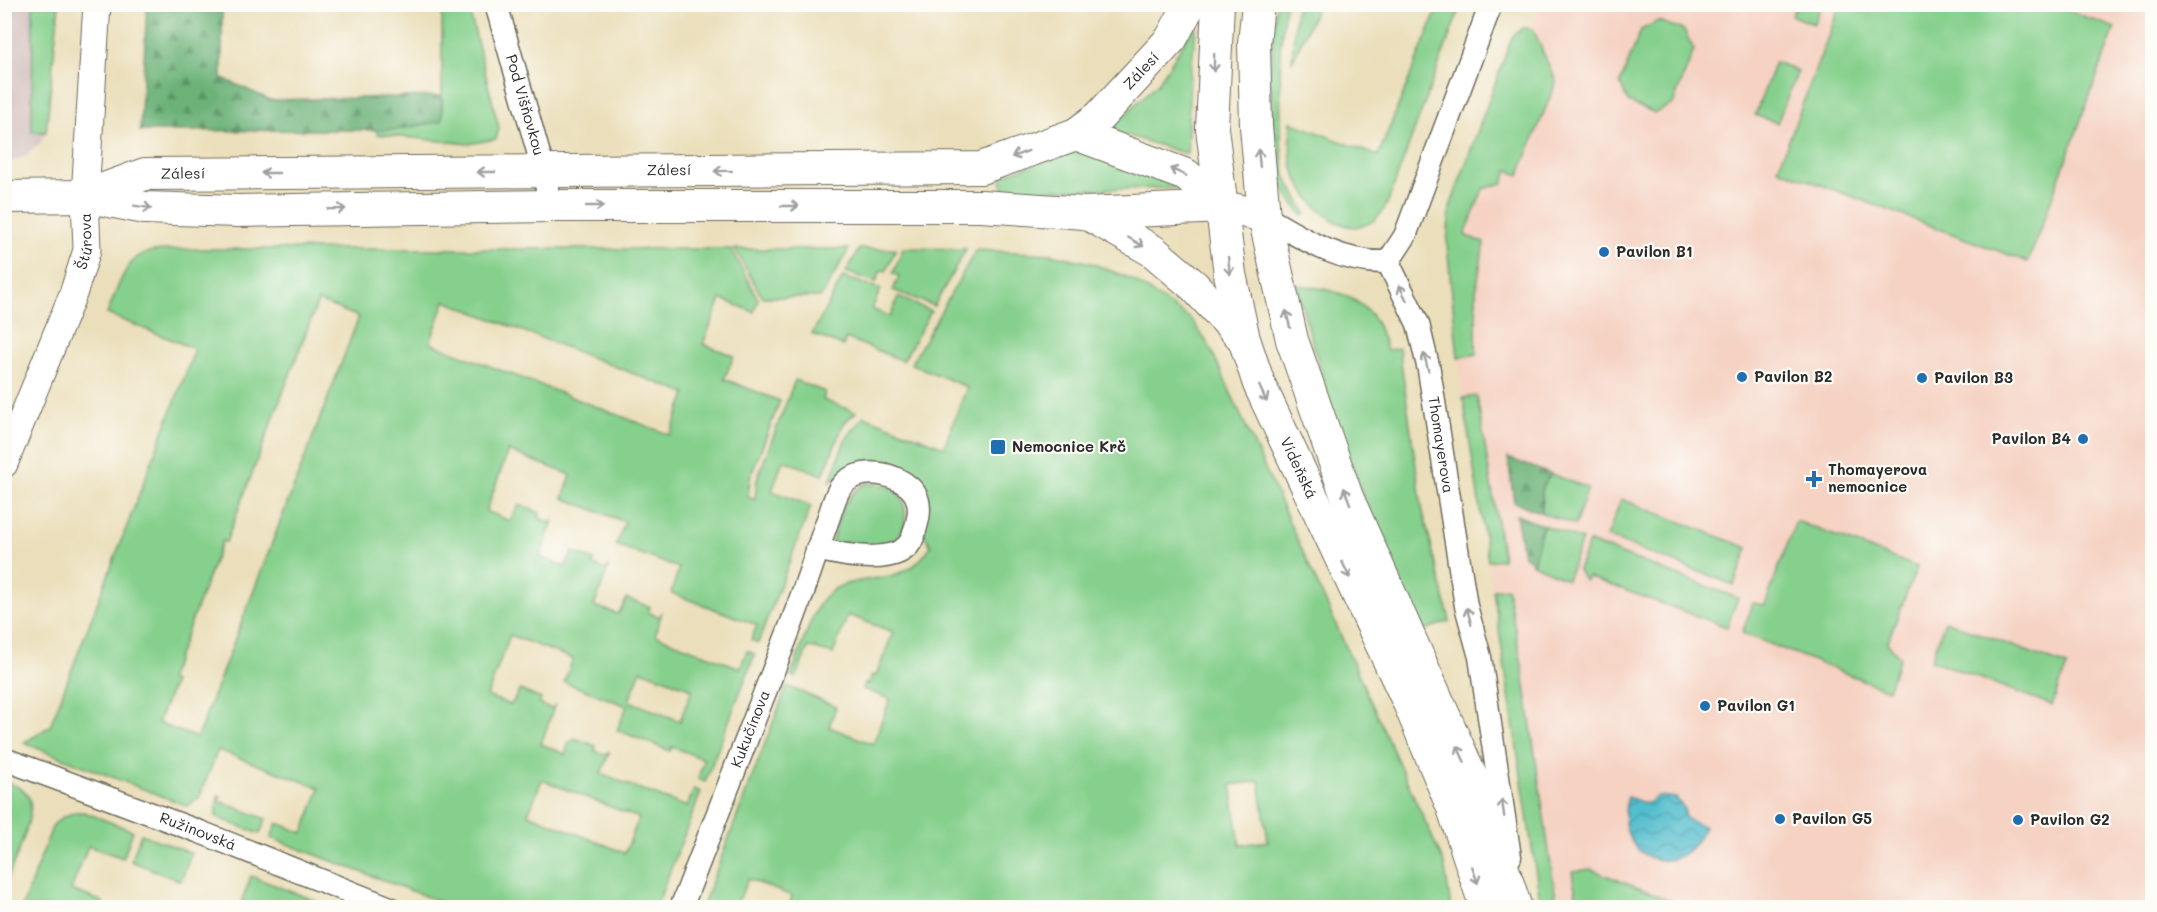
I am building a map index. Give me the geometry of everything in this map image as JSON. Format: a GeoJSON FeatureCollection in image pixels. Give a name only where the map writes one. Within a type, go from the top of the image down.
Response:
{"type":"FeatureCollection","features":[{"type":"Feature","properties":{"kind":"main road","name":"Zálesí"},"geometry":{"type":"LineString","coordinates":[[85,196],[145,174],[981,168],[1076,134],[1099,117],[1171,39],[1190,4]]}},
{"type":"Feature","properties":{"kind":"main road","name":"Vídeňská"},"geometry":{"type":"LineString","coordinates":[[1218,4],[1212,128],[1224,207],[1230,274],[1244,339],[1259,384],[1453,808],[1486,908]]}},
{"type":"Feature","properties":{"kind":"main road"},"geometry":{"type":"LineString","coordinates":[[1258,4],[1254,43],[1256,126],[1264,216],[1292,340],[1347,497],[1475,785],[1517,908]]}},
{"type":"Feature","properties":{"kind":"main road"},"geometry":{"type":"LineString","coordinates":[[1076,134],[1185,175],[1224,207],[1264,216]]}},
{"type":"Feature","properties":{"kind":"main road","name":"Zálesí"},"geometry":{"type":"LineString","coordinates":[[4,196],[85,196],[146,208],[238,212],[550,206],[981,206],[1085,213],[1224,207]]}},
{"type":"Feature","properties":{"kind":"main road"},"geometry":{"type":"LineString","coordinates":[[1085,213],[1153,251],[1194,286],[1244,339]]}},
{"type":"Feature","properties":{"kind":"street","name":"Štúrova"},"geometry":{"type":"LineString","coordinates":[[4,464],[73,294],[87,250],[85,196],[97,4]]}},
{"type":"Feature","properties":{"kind":"street","name":"Pod Višňovkou"},"geometry":{"type":"LineString","coordinates":[[496,4],[544,172],[550,206]]}},
{"type":"Feature","properties":{"kind":"street"},"geometry":{"type":"LineString","coordinates":[[1264,216],[1321,249],[1363,261],[1388,262],[1405,236],[1491,4]]}},
{"type":"Feature","properties":{"kind":"street","name":"Thomayerova"},"geometry":{"type":"LineString","coordinates":[[1388,262],[1418,324],[1429,370],[1467,606],[1484,678],[1517,908]]}},
{"type":"Feature","properties":{"kind":"street","name":"Kukučínova"},"geometry":{"type":"LineString","coordinates":[[681,908],[792,623],[817,549],[840,488],[850,479],[881,473],[901,480],[916,495],[920,518],[911,542],[886,558],[842,555],[817,549]]}},
{"type":"Feature","properties":{"kind":"street","name":"Ružinovská"},"geometry":{"type":"LineString","coordinates":[[4,759],[200,832],[390,908]]}},
{"type":"Feature","properties":{"kind":"shaded area","name":"Thomayerova nemocnice"},"geometry":{"type":"Polygon","coordinates":[[[1580,4],[2152,5],[2152,907],[1541,907],[1463,398],[1447,244],[1450,207],[1512,37],[1523,28],[1533,29],[1542,5],[1559,5],[1578,11],[1580,4]]]}},
{"type":"Feature","properties":{"kind":"shaded area"},"geometry":{"type":"Polygon","coordinates":[[[5,5],[33,5],[32,131],[46,132],[40,143],[27,155],[5,164],[5,5]]]}},
{"type":"Feature","properties":{"kind":"green space"},"geometry":{"type":"Polygon","coordinates":[[[33,5],[59,5],[46,132],[32,132],[33,5]]]}},
{"type":"Feature","properties":{"kind":"green space"},"geometry":{"type":"Polygon","coordinates":[[[147,5],[222,5],[222,78],[270,100],[442,96],[442,121],[395,130],[140,131],[147,5]]]}},
{"type":"Feature","properties":{"kind":"green space"},"geometry":{"type":"Polygon","coordinates":[[[442,5],[468,5],[499,128],[496,139],[468,144],[377,134],[376,130],[395,130],[442,121],[442,5]]]}},
{"type":"Feature","properties":{"kind":"green space"},"geometry":{"type":"Polygon","coordinates":[[[1276,5],[1285,5],[1280,51],[1281,144],[1285,176],[1306,213],[1303,216],[1287,195],[1278,175],[1275,153],[1270,75],[1276,5]]]}},
{"type":"Feature","properties":{"kind":"green space"},"geometry":{"type":"Polygon","coordinates":[[[1296,5],[1318,5],[1292,62],[1296,5]]]}},
{"type":"Feature","properties":{"kind":"green space"},"geometry":{"type":"Polygon","coordinates":[[[1439,5],[1461,5],[1387,204],[1375,219],[1361,226],[1347,226],[1332,219],[1318,208],[1297,179],[1291,159],[1291,122],[1378,156],[1439,5]]]}},
{"type":"Feature","properties":{"kind":"green space"},"geometry":{"type":"Polygon","coordinates":[[[1796,5],[1821,5],[1814,24],[1792,16],[1796,5]]]}},
{"type":"Feature","properties":{"kind":"green space"},"geometry":{"type":"Polygon","coordinates":[[[1840,5],[2054,5],[2115,28],[2028,262],[1778,169],[1840,5]]]}},
{"type":"Feature","properties":{"kind":"green space"},"geometry":{"type":"Polygon","coordinates":[[[1658,21],[1684,30],[1694,50],[1673,104],[1655,113],[1628,102],[1620,83],[1641,30],[1658,21]]]}},
{"type":"Feature","properties":{"kind":"green space"},"geometry":{"type":"Polygon","coordinates":[[[1197,22],[1190,75],[1187,154],[1109,130],[1158,83],[1197,22]]]}},
{"type":"Feature","properties":{"kind":"green space"},"geometry":{"type":"Polygon","coordinates":[[[1523,28],[1533,29],[1556,82],[1519,175],[1508,170],[1503,183],[1483,189],[1465,235],[1484,243],[1476,291],[1476,354],[1458,358],[1447,244],[1450,207],[1512,37],[1523,28]]]}},
{"type":"Feature","properties":{"kind":"green space"},"geometry":{"type":"Polygon","coordinates":[[[1775,62],[1798,71],[1777,123],[1755,115],[1775,62]]]}},
{"type":"Feature","properties":{"kind":"green space"},"geometry":{"type":"Polygon","coordinates":[[[1078,148],[1194,188],[1004,190],[1000,176],[1078,148]]]}},
{"type":"Feature","properties":{"kind":"green space"},"geometry":{"type":"Polygon","coordinates":[[[903,248],[966,249],[934,306],[893,290],[899,276],[893,273],[903,248]]]}},
{"type":"Feature","properties":{"kind":"green space"},"geometry":{"type":"Polygon","coordinates":[[[181,249],[731,249],[758,299],[754,312],[721,299],[703,344],[734,356],[724,379],[780,401],[750,478],[748,497],[755,500],[757,479],[795,380],[825,392],[823,400],[856,412],[844,423],[823,475],[783,460],[772,491],[811,506],[758,643],[751,640],[757,625],[671,593],[679,568],[616,545],[625,522],[563,498],[571,475],[508,451],[486,511],[510,521],[519,505],[540,513],[539,518],[552,523],[554,518],[540,557],[565,567],[573,552],[594,560],[593,565],[606,570],[609,566],[594,606],[618,614],[627,599],[650,607],[648,612],[660,617],[662,612],[655,635],[740,668],[747,651],[755,654],[705,782],[698,779],[704,759],[672,747],[670,751],[617,730],[627,706],[564,682],[573,659],[510,635],[487,696],[511,705],[520,690],[541,699],[539,704],[552,709],[555,704],[541,744],[565,754],[569,742],[572,742],[574,738],[596,746],[595,751],[607,755],[610,751],[601,774],[687,807],[694,789],[701,792],[656,907],[454,907],[271,838],[277,823],[303,833],[320,788],[218,750],[199,798],[187,806],[24,743],[50,726],[195,349],[107,314],[123,275],[139,256],[149,252],[181,249]],[[318,301],[226,542],[222,541],[169,680],[174,682],[158,723],[197,738],[359,317],[318,301]],[[445,301],[430,343],[670,435],[686,394],[445,301]],[[641,670],[629,701],[680,721],[692,689],[641,670]],[[542,780],[528,814],[625,853],[639,818],[542,780]]]}},
{"type":"Feature","properties":{"kind":"green space"},"geometry":{"type":"Polygon","coordinates":[[[735,249],[849,249],[821,297],[762,297],[735,249]]]}},
{"type":"Feature","properties":{"kind":"green space"},"geometry":{"type":"Polygon","coordinates":[[[859,249],[896,249],[886,271],[881,270],[876,282],[846,272],[859,249]]]}},
{"type":"Feature","properties":{"kind":"green space"},"geometry":{"type":"Polygon","coordinates":[[[976,250],[1050,254],[1091,263],[1131,279],[1191,319],[1209,345],[1444,863],[1451,907],[788,908],[792,896],[748,879],[736,907],[702,908],[787,686],[836,707],[829,727],[873,744],[890,699],[863,689],[865,683],[869,684],[872,675],[876,676],[893,632],[848,615],[833,654],[808,647],[796,678],[791,676],[811,620],[828,594],[849,583],[885,577],[908,569],[918,562],[931,546],[924,534],[912,477],[888,464],[871,462],[845,470],[830,481],[845,440],[864,416],[944,447],[967,387],[911,364],[976,250]],[[1259,781],[1231,785],[1240,845],[1268,841],[1259,781]]]}},
{"type":"Feature","properties":{"kind":"green space"},"geometry":{"type":"Polygon","coordinates":[[[843,277],[881,289],[872,309],[890,317],[898,297],[931,311],[903,361],[846,338],[843,346],[812,334],[843,277]]]}},
{"type":"Feature","properties":{"kind":"green space"},"geometry":{"type":"Polygon","coordinates":[[[1296,285],[1329,290],[1350,298],[1368,311],[1375,320],[1387,350],[1399,348],[1422,508],[1450,621],[1419,632],[1353,470],[1329,400],[1296,285]]]}},
{"type":"Feature","properties":{"kind":"green space"},"geometry":{"type":"Polygon","coordinates":[[[1477,396],[1503,559],[1488,561],[1463,398],[1477,396]]]}},
{"type":"Feature","properties":{"kind":"green space"},"geometry":{"type":"Polygon","coordinates":[[[1508,458],[1551,474],[1542,487],[1542,513],[1514,502],[1508,458]]]}},
{"type":"Feature","properties":{"kind":"green space"},"geometry":{"type":"Polygon","coordinates":[[[1551,474],[1588,488],[1575,525],[1542,513],[1542,487],[1551,474]]]}},
{"type":"Feature","properties":{"kind":"green space"},"geometry":{"type":"Polygon","coordinates":[[[867,483],[890,487],[897,492],[905,508],[904,525],[895,540],[887,544],[868,549],[835,552],[830,548],[846,502],[858,488],[867,483]]]}},
{"type":"Feature","properties":{"kind":"green space"},"geometry":{"type":"Polygon","coordinates":[[[1621,499],[1748,548],[1734,585],[1607,537],[1621,499]]]}},
{"type":"Feature","properties":{"kind":"green space"},"geometry":{"type":"Polygon","coordinates":[[[1516,515],[1543,525],[1533,564],[1523,554],[1516,515]]]}},
{"type":"Feature","properties":{"kind":"green space"},"geometry":{"type":"Polygon","coordinates":[[[1796,521],[1917,567],[1887,643],[1900,657],[1888,690],[1742,633],[1753,603],[1765,605],[1796,521]]]}},
{"type":"Feature","properties":{"kind":"green space"},"geometry":{"type":"Polygon","coordinates":[[[1543,525],[1582,540],[1567,580],[1533,564],[1543,525]]]}},
{"type":"Feature","properties":{"kind":"green space"},"geometry":{"type":"Polygon","coordinates":[[[1589,542],[1738,598],[1727,627],[1588,577],[1586,580],[1583,579],[1578,570],[1589,542]]]}},
{"type":"Feature","properties":{"kind":"green space"},"geometry":{"type":"Polygon","coordinates":[[[1507,588],[1522,665],[1557,907],[1541,907],[1493,590],[1507,588]]]}},
{"type":"Feature","properties":{"kind":"green space"},"geometry":{"type":"Polygon","coordinates":[[[1945,621],[2067,666],[2052,705],[1931,660],[1945,621]]]}},
{"type":"Feature","properties":{"kind":"green space"},"geometry":{"type":"Polygon","coordinates":[[[5,782],[23,790],[28,796],[30,814],[5,885],[5,782]]]}},
{"type":"Feature","properties":{"kind":"green space"},"geometry":{"type":"Polygon","coordinates":[[[218,796],[221,797],[219,801],[266,819],[260,834],[216,817],[218,796]]]}},
{"type":"Feature","properties":{"kind":"green space"},"geometry":{"type":"Polygon","coordinates":[[[75,812],[84,812],[133,831],[123,858],[88,846],[71,890],[103,902],[101,907],[22,907],[53,825],[63,817],[75,812]]]}},
{"type":"Feature","properties":{"kind":"green space"},"geometry":{"type":"Polygon","coordinates":[[[141,834],[191,853],[181,881],[131,861],[141,834]]]}},
{"type":"Feature","properties":{"kind":"green space"},"geometry":{"type":"Polygon","coordinates":[[[1590,869],[1687,907],[1578,907],[1572,872],[1590,869]]]}},
{"type":"Feature","properties":{"kind":"green space"},"geometry":{"type":"Polygon","coordinates":[[[251,876],[316,901],[313,907],[251,907],[241,904],[251,876]]]}},
{"type":"Feature","properties":{"kind":"water"},"geometry":{"type":"Polygon","coordinates":[[[1658,796],[1676,798],[1684,808],[1686,819],[1704,827],[1693,846],[1679,857],[1664,860],[1650,857],[1637,848],[1628,835],[1625,817],[1628,797],[1647,804],[1658,796]]]}},
{"type":"Feature","properties":{"kind":"place","name":"Pavilon B1"},"geometry":{"type":"Point","coordinates":[1604,252]}},
{"type":"Feature","properties":{"kind":"place","name":"Pavilon B2"},"geometry":{"type":"Point","coordinates":[1742,377]}},
{"type":"Feature","properties":{"kind":"place","name":"Pavilon B3"},"geometry":{"type":"Point","coordinates":[1922,378]}},
{"type":"Feature","properties":{"kind":"place","name":"Pavilon B4"},"geometry":{"type":"Point","coordinates":[2083,439]}},
{"type":"Feature","properties":{"kind":"place","name":"Nemocnice Krč"},"geometry":{"type":"Point","coordinates":[998,447]}},
{"type":"Feature","properties":{"kind":"place","name":"Thomayerova nemocnice"},"geometry":{"type":"Point","coordinates":[1814,479]}},
{"type":"Feature","properties":{"kind":"place","name":"Pavilon G1"},"geometry":{"type":"Point","coordinates":[1705,706]}},
{"type":"Feature","properties":{"kind":"place","name":"Pavilon G5"},"geometry":{"type":"Point","coordinates":[1780,819]}},
{"type":"Feature","properties":{"kind":"place","name":"Pavilon G2"},"geometry":{"type":"Point","coordinates":[2018,820]}}]}
